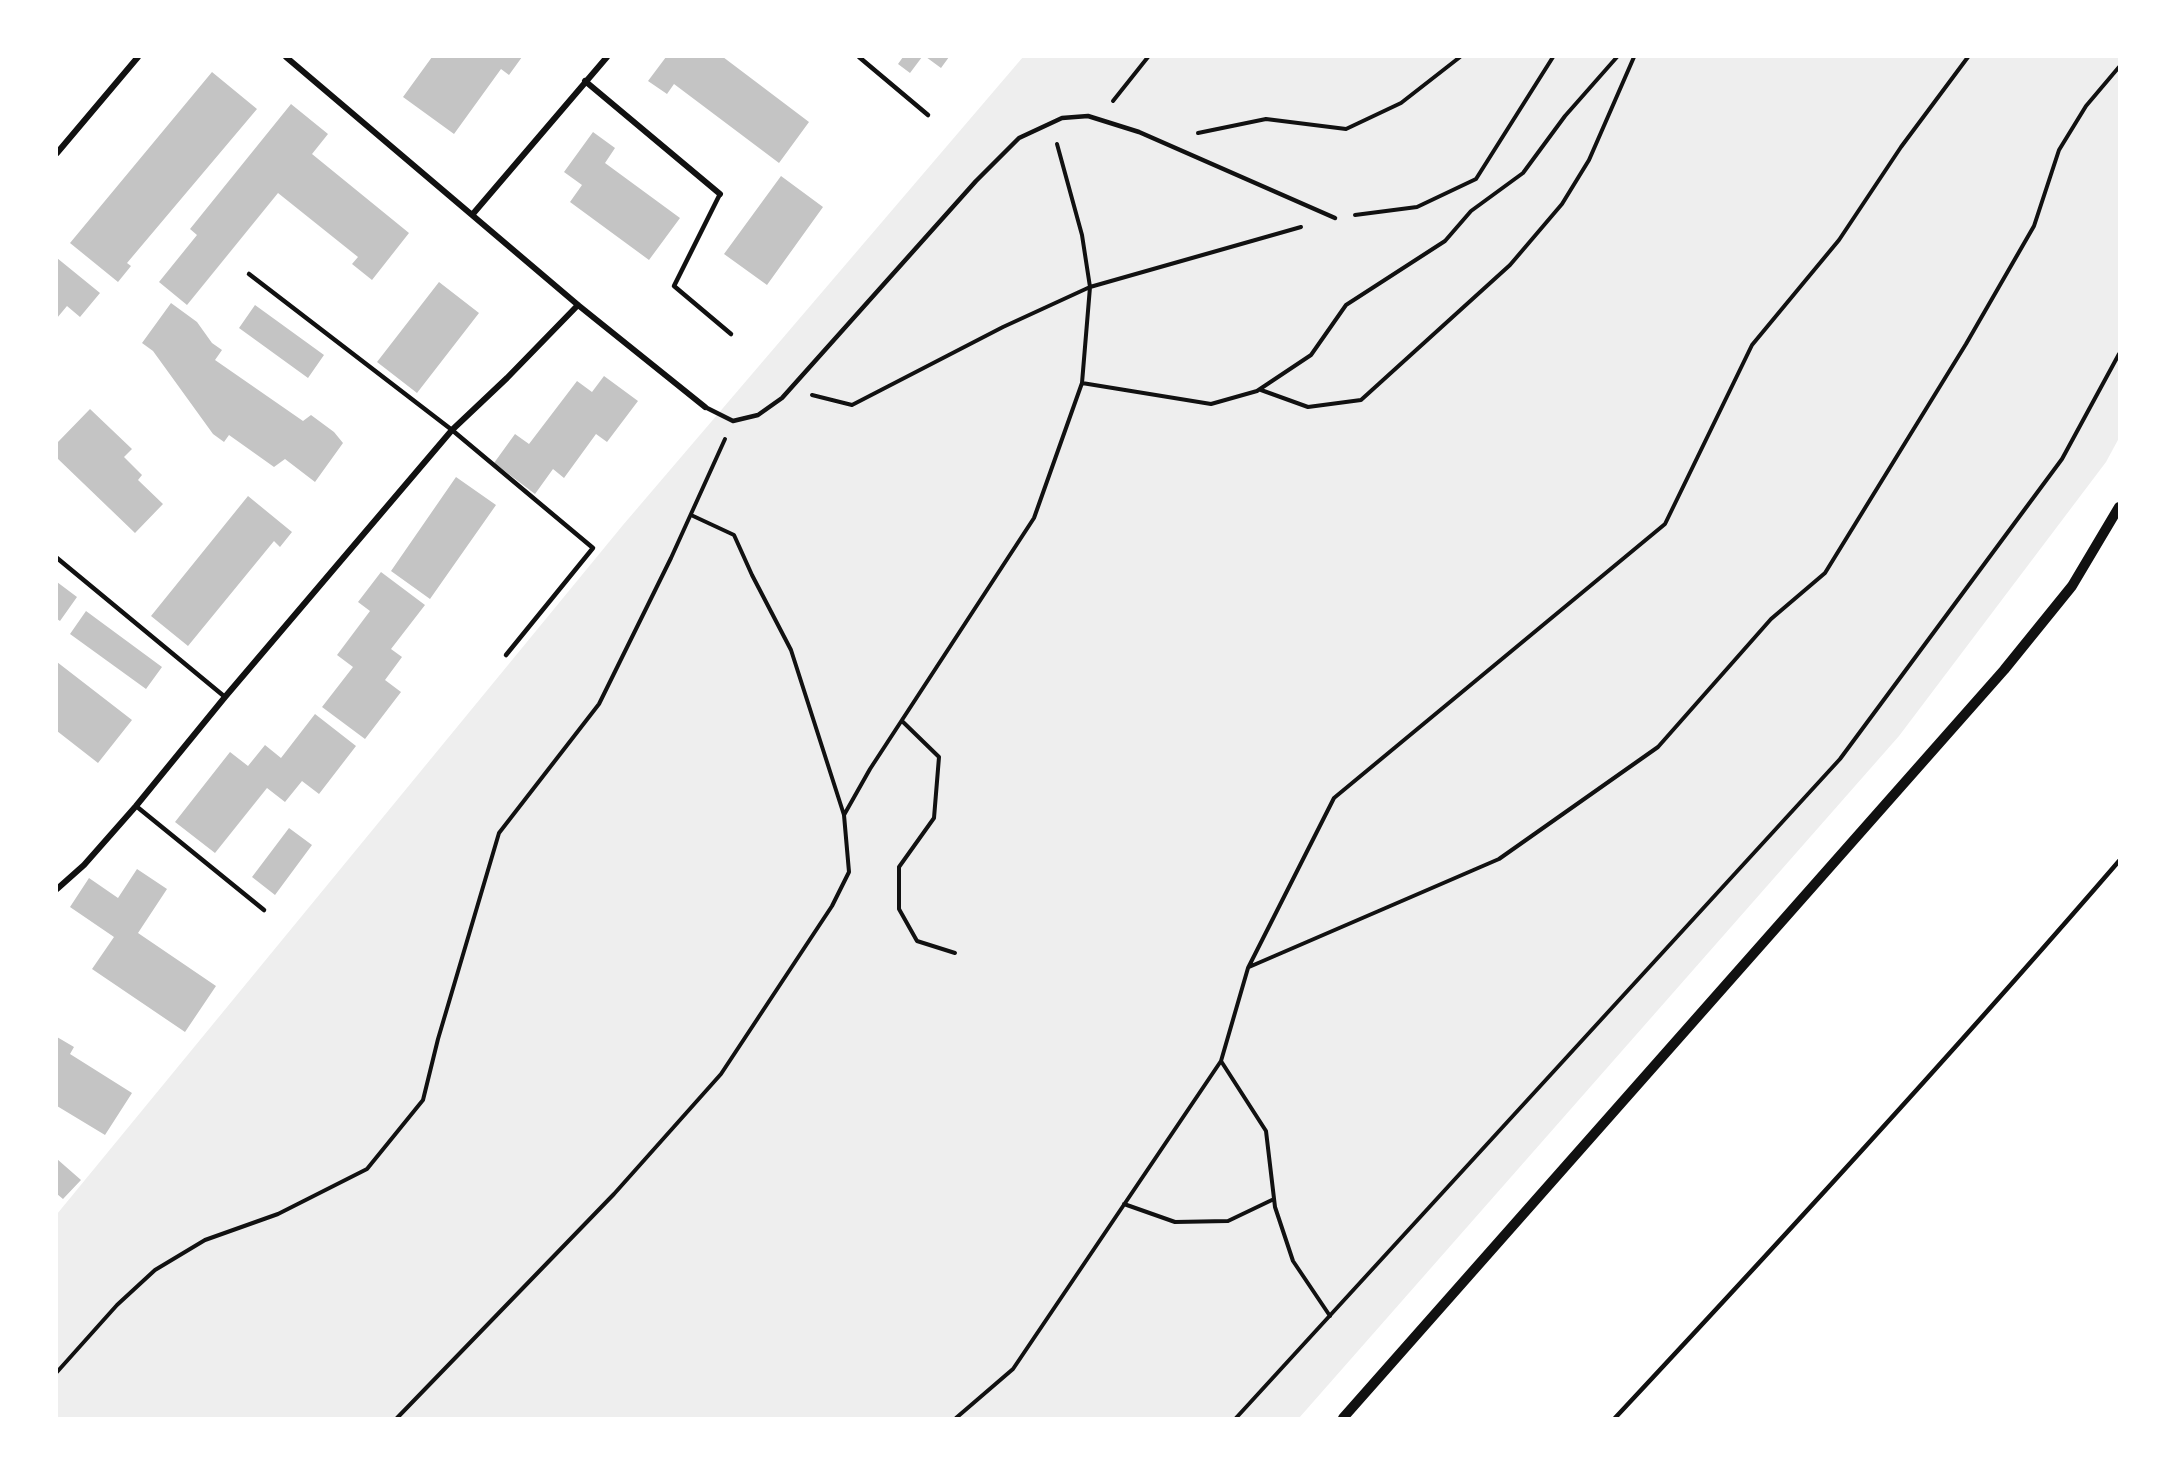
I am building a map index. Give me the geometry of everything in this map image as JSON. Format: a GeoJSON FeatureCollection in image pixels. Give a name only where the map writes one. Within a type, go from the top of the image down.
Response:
{"type":"FeatureCollection","features":[{"type":"Feature","properties":{"kind":"street"},"geometry":{"type":"LineString","coordinates":[[57,153],[138,57]]}},
{"type":"Feature","properties":{"kind":"street"},"geometry":{"type":"LineString","coordinates":[[286,57],[578,305],[705,407]]}},
{"type":"Feature","properties":{"kind":"street"},"geometry":{"type":"LineString","coordinates":[[472,215],[607,57]]}},
{"type":"Feature","properties":{"kind":"street"},"geometry":{"type":"LineString","coordinates":[[585,81],[720,194]]}},
{"type":"Feature","properties":{"kind":"street"},"geometry":{"type":"LineString","coordinates":[[57,890],[84,865],[136,806],[225,697],[452,430],[507,378],[578,305]]}},
{"type":"Feature","properties":{"kind":"street"},"geometry":{"type":"LineString","coordinates":[[1343,1418],[2004,670],[2072,586],[2119,507]]}},
{"type":"Feature","properties":{"kind":"lane"},"geometry":{"type":"LineString","coordinates":[[859,57],[928,115]]}},
{"type":"Feature","properties":{"kind":"lane"},"geometry":{"type":"LineString","coordinates":[[705,407],[733,422],[758,415],[782,398],[990,167],[1019,138],[1062,118],[1088,116],[1159,140],[1335,218]]}},
{"type":"Feature","properties":{"kind":"lane"},"geometry":{"type":"LineString","coordinates":[[720,194],[674,286],[731,334]]}},
{"type":"Feature","properties":{"kind":"lane"},"geometry":{"type":"LineString","coordinates":[[249,274],[452,430],[593,548],[506,655]]}},
{"type":"Feature","properties":{"kind":"lane"},"geometry":{"type":"LineString","coordinates":[[57,558],[225,697]]}},
{"type":"Feature","properties":{"kind":"lane"},"geometry":{"type":"LineString","coordinates":[[136,806],[264,910]]}},
{"type":"Feature","properties":{"kind":"lane"},"geometry":{"type":"LineString","coordinates":[[1615,1418],[1837,1179],[2016,980],[2119,861]]}},
{"type":"Feature","properties":{"kind":"path"},"geometry":{"type":"LineString","coordinates":[[1099,119],[1148,57]]}},
{"type":"Feature","properties":{"kind":"path"},"geometry":{"type":"LineString","coordinates":[[1159,140],[1266,119],[1346,129],[1401,103],[1460,57]]}},
{"type":"Feature","properties":{"kind":"path"},"geometry":{"type":"LineString","coordinates":[[790,390],[852,405],[1003,327],[1090,287],[1335,218],[1417,207],[1476,179],[1553,57]]}},
{"type":"Feature","properties":{"kind":"path"},"geometry":{"type":"LineString","coordinates":[[1082,383],[1211,404],[1260,389],[1311,355],[1346,305],[1445,241],[1471,211],[1523,173],[1564,116],[1617,57]]}},
{"type":"Feature","properties":{"kind":"path"},"geometry":{"type":"LineString","coordinates":[[1260,389],[1308,407],[1361,400],[1510,265],[1562,204],[1589,160],[1634,57]]}},
{"type":"Feature","properties":{"kind":"path"},"geometry":{"type":"LineString","coordinates":[[956,1418],[1012,1369],[1221,1061],[1248,968],[1334,798],[1665,524],[1752,345],[1839,240],[1901,147],[1968,57]]}},
{"type":"Feature","properties":{"kind":"path"},"geometry":{"type":"LineString","coordinates":[[1248,968],[1499,859],[1658,747],[1771,620],[1825,573],[1966,344],[2034,226],[2059,150],[2086,106],[2119,67]]}},
{"type":"Feature","properties":{"kind":"path"},"geometry":{"type":"LineString","coordinates":[[844,815],[870,769],[1034,518],[1082,383],[1090,287],[1082,235],[1052,123]]}},
{"type":"Feature","properties":{"kind":"path"},"geometry":{"type":"LineString","coordinates":[[1236,1418],[1840,759],[2062,459],[2119,354]]}},
{"type":"Feature","properties":{"kind":"path"},"geometry":{"type":"LineString","coordinates":[[57,1372],[117,1305],[155,1270],[205,1240],[278,1214],[367,1169],[423,1100],[438,1039],[500,833],[599,704],[691,515],[733,422]]}},
{"type":"Feature","properties":{"kind":"path"},"geometry":{"type":"LineString","coordinates":[[397,1418],[614,1194],[721,1074],[832,906],[849,872],[844,815],[791,650],[734,535],[691,515]]}},
{"type":"Feature","properties":{"kind":"path"},"geometry":{"type":"LineString","coordinates":[[902,721],[939,757],[933,818],[899,867],[899,909],[917,941],[955,953]]}},
{"type":"Feature","properties":{"kind":"path"},"geometry":{"type":"LineString","coordinates":[[1221,1061],[1266,1131],[1275,1207],[1293,1261],[1330,1316]]}},
{"type":"Feature","properties":{"kind":"path"},"geometry":{"type":"LineString","coordinates":[[1124,1204],[1175,1222],[1228,1221],[1274,1199]]}},
{"type":"Feature","properties":{"kind":"shaded area"},"geometry":{"type":"Polygon","coordinates":[[[1023,57],[2119,57],[2119,438],[2106,462],[1899,736],[1299,1418],[57,1418],[57,1214],[623,525],[1023,57]]]}},
{"type":"Feature","properties":{"kind":"building"},"geometry":{"type":"Polygon","coordinates":[[[432,57],[522,57],[509,75],[501,69],[454,134],[403,97],[432,57]]]}},
{"type":"Feature","properties":{"kind":"building"},"geometry":{"type":"Polygon","coordinates":[[[666,57],[723,57],[809,122],[779,163],[674,84],[667,94],[648,81],[666,57]]]}},
{"type":"Feature","properties":{"kind":"building"},"geometry":{"type":"Polygon","coordinates":[[[903,57],[922,57],[910,73],[898,64],[903,57]]]}},
{"type":"Feature","properties":{"kind":"building"},"geometry":{"type":"Polygon","coordinates":[[[926,57],[949,57],[941,68],[926,57]]]}},
{"type":"Feature","properties":{"kind":"building"},"geometry":{"type":"Polygon","coordinates":[[[212,72],[257,109],[127,263],[131,266],[118,282],[70,243],[212,72]]]}},
{"type":"Feature","properties":{"kind":"building"},"geometry":{"type":"Polygon","coordinates":[[[291,104],[328,134],[312,154],[409,233],[372,280],[352,264],[358,257],[278,193],[187,305],[159,282],[197,235],[190,229],[291,104]]]}},
{"type":"Feature","properties":{"kind":"building"},"geometry":{"type":"Polygon","coordinates":[[[593,132],[615,148],[605,163],[680,218],[649,260],[570,202],[582,185],[564,172],[593,132]]]}},
{"type":"Feature","properties":{"kind":"building"},"geometry":{"type":"Polygon","coordinates":[[[781,176],[823,207],[767,285],[724,254],[781,176]]]}},
{"type":"Feature","properties":{"kind":"building"},"geometry":{"type":"Polygon","coordinates":[[[57,258],[100,293],[80,317],[67,306],[57,318],[57,258]]]}},
{"type":"Feature","properties":{"kind":"building"},"geometry":{"type":"Polygon","coordinates":[[[439,282],[479,313],[417,393],[377,362],[439,282]]]}},
{"type":"Feature","properties":{"kind":"building"},"geometry":{"type":"Polygon","coordinates":[[[171,303],[197,322],[212,343],[222,350],[215,360],[303,421],[311,415],[334,432],[343,443],[315,482],[285,459],[274,467],[229,435],[224,442],[213,434],[153,351],[142,343],[171,303]]]}},
{"type":"Feature","properties":{"kind":"building"},"geometry":{"type":"Polygon","coordinates":[[[255,305],[324,355],[308,378],[239,328],[255,305]]]}},
{"type":"Feature","properties":{"kind":"building"},"geometry":{"type":"Polygon","coordinates":[[[604,376],[638,401],[607,442],[596,434],[564,478],[553,469],[535,494],[494,463],[515,434],[529,444],[577,381],[592,392],[604,376]]]}},
{"type":"Feature","properties":{"kind":"building"},"geometry":{"type":"Polygon","coordinates":[[[90,409],[132,449],[124,457],[142,475],[138,480],[163,504],[135,533],[57,458],[57,443],[90,409]]]}},
{"type":"Feature","properties":{"kind":"building"},"geometry":{"type":"Polygon","coordinates":[[[456,477],[496,505],[430,599],[391,571],[456,477]]]}},
{"type":"Feature","properties":{"kind":"building"},"geometry":{"type":"Polygon","coordinates":[[[248,496],[292,532],[280,547],[274,541],[188,646],[151,616],[248,496]]]}},
{"type":"Feature","properties":{"kind":"building"},"geometry":{"type":"Polygon","coordinates":[[[381,572],[425,605],[391,649],[402,657],[385,680],[401,692],[365,739],[322,707],[353,667],[337,655],[370,611],[358,602],[381,572]]]}},
{"type":"Feature","properties":{"kind":"building"},"geometry":{"type":"Polygon","coordinates":[[[57,582],[77,597],[60,621],[57,619],[57,582]]]}},
{"type":"Feature","properties":{"kind":"building"},"geometry":{"type":"Polygon","coordinates":[[[86,611],[162,667],[146,689],[70,634],[86,611]]]}},
{"type":"Feature","properties":{"kind":"building"},"geometry":{"type":"Polygon","coordinates":[[[57,662],[132,720],[98,763],[57,731],[57,662]]]}},
{"type":"Feature","properties":{"kind":"building"},"geometry":{"type":"Polygon","coordinates":[[[315,714],[356,746],[319,794],[302,781],[285,802],[267,788],[215,853],[175,822],[230,752],[248,766],[265,745],[281,758],[315,714]]]}},
{"type":"Feature","properties":{"kind":"building"},"geometry":{"type":"Polygon","coordinates":[[[289,828],[312,845],[275,895],[252,877],[289,828]]]}},
{"type":"Feature","properties":{"kind":"building"},"geometry":{"type":"Polygon","coordinates":[[[137,869],[167,889],[138,933],[216,986],[185,1032],[92,969],[114,937],[70,907],[89,878],[118,898],[137,869]]]}},
{"type":"Feature","properties":{"kind":"building"},"geometry":{"type":"Polygon","coordinates":[[[57,1037],[74,1047],[70,1054],[132,1093],[105,1135],[57,1106],[57,1037]]]}},
{"type":"Feature","properties":{"kind":"building"},"geometry":{"type":"Polygon","coordinates":[[[57,1159],[81,1180],[63,1199],[57,1194],[57,1159]]]}}]}
